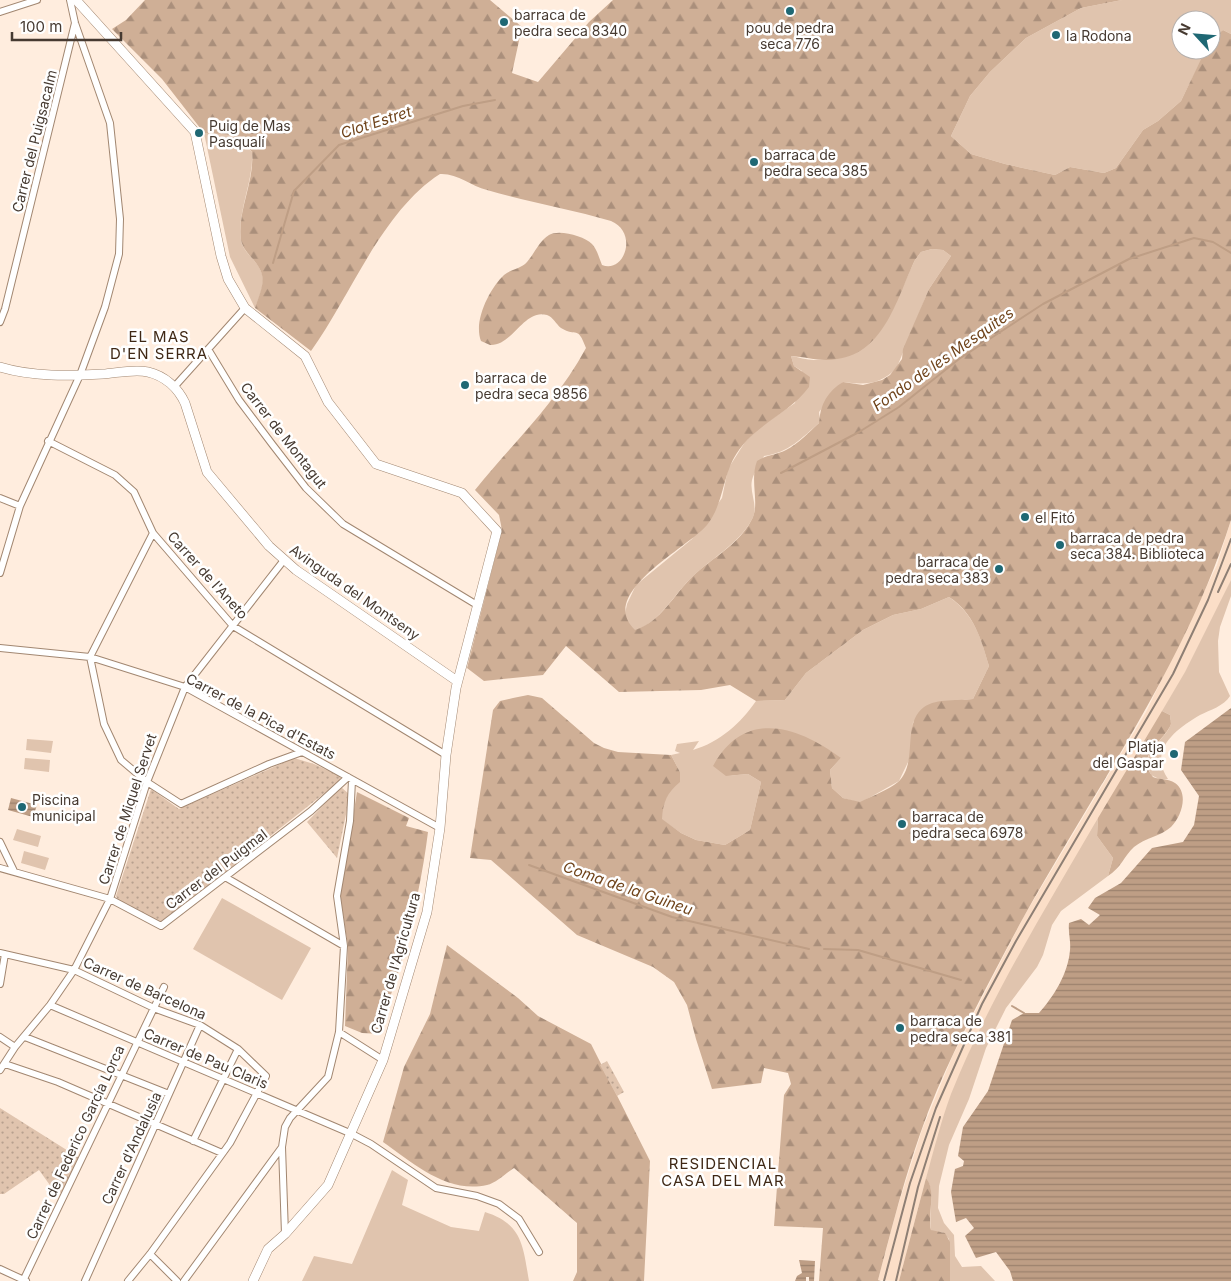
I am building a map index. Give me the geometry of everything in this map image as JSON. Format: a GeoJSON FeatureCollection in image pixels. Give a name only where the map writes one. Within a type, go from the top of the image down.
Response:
{"type":"FeatureCollection","features":[{"type":"Feature","properties":{"kind":"street"},"geometry":{"type":"LineString","coordinates":[[1,14],[37,0]]}},
{"type":"Feature","properties":{"kind":"street"},"geometry":{"type":"LineString","coordinates":[[0,573],[20,506],[48,441],[80,375],[105,307],[117,263],[120,219],[110,123],[70,0]]}},
{"type":"Feature","properties":{"kind":"street"},"geometry":{"type":"LineString","coordinates":[[0,367],[32,374],[80,375],[145,372],[159,376],[175,386],[245,308],[228,279],[221,256],[195,132],[76,0]]}},
{"type":"Feature","properties":{"kind":"street","name":"Carrer del Puigsacalm"},"geometry":{"type":"LineString","coordinates":[[0,322],[5,309],[76,23]]}},
{"type":"Feature","properties":{"kind":"street","name":"Carrer de l'Agricultura"},"geometry":{"type":"LineString","coordinates":[[245,308],[305,356],[328,402],[376,464],[462,492],[497,531],[457,681],[446,755],[440,828],[427,912],[383,1060],[328,1185],[285,1234],[268,1249],[253,1281]]}},
{"type":"Feature","properties":{"kind":"street","name":"Carrer de Montagut"},"geometry":{"type":"LineString","coordinates":[[208,349],[239,400],[272,444],[306,488],[343,524],[477,605]]}},
{"type":"Feature","properties":{"kind":"street","name":"Avinguda del Montseny"},"geometry":{"type":"LineString","coordinates":[[175,386],[185,403],[207,472],[258,534],[284,560],[457,681]]}},
{"type":"Feature","properties":{"kind":"street","name":"Carrer de l'Aneto"},"geometry":{"type":"LineString","coordinates":[[48,441],[115,475],[134,492],[153,533],[233,626],[446,755]]}},
{"type":"Feature","properties":{"kind":"street"},"geometry":{"type":"LineString","coordinates":[[0,498],[20,506]]}},
{"type":"Feature","properties":{"kind":"street"},"geometry":{"type":"LineString","coordinates":[[153,533],[90,657],[104,724],[121,760],[148,782],[181,804],[268,764],[302,752]]}},
{"type":"Feature","properties":{"kind":"street","name":"Carrer de Miquel Servet"},"geometry":{"type":"LineString","coordinates":[[0,1070],[15,1047],[50,1005],[74,970],[110,899],[148,782],[185,687],[284,560]]}},
{"type":"Feature","properties":{"kind":"street","name":"Carrer de la Pica d'Estats"},"geometry":{"type":"LineString","coordinates":[[0,648],[90,657],[185,687],[440,828]]}},
{"type":"Feature","properties":{"kind":"street"},"geometry":{"type":"LineString","coordinates":[[285,1234],[282,1147],[285,1127],[296,1110],[328,1077],[339,1032],[344,946],[337,896],[350,821],[350,778]]}},
{"type":"Feature","properties":{"kind":"street","name":"Carrer del Puigmal"},"geometry":{"type":"LineString","coordinates":[[0,868],[110,899],[161,926],[311,811],[350,778]]}},
{"type":"Feature","properties":{"kind":"street"},"geometry":{"type":"LineString","coordinates":[[0,842],[14,871]]}},
{"type":"Feature","properties":{"kind":"street"},"geometry":{"type":"LineString","coordinates":[[225,877],[344,946]]}},
{"type":"Feature","properties":{"kind":"street"},"geometry":{"type":"LineString","coordinates":[[0,984],[3,954]]}},
{"type":"Feature","properties":{"kind":"street","name":"Carrer de Barcelona"},"geometry":{"type":"LineString","coordinates":[[3,954],[74,970],[154,1008],[200,1025],[238,1049],[266,1076],[258,1094]]}},
{"type":"Feature","properties":{"kind":"street","name":"Carrer de Federico García Lorca"},"geometry":{"type":"LineString","coordinates":[[24,1281],[136,1042],[164,987]]}},
{"type":"Feature","properties":{"kind":"street","name":"Carrer de Pau Claris"},"geometry":{"type":"LineString","coordinates":[[50,1005],[352,1134],[436,1188],[477,1196],[499,1204],[520,1219],[539,1252]]}},
{"type":"Feature","properties":{"kind":"street","name":"Carrer d'Andalusia"},"geometry":{"type":"LineString","coordinates":[[85,1281],[200,1025]]}},
{"type":"Feature","properties":{"kind":"street"},"geometry":{"type":"LineString","coordinates":[[339,1032],[383,1060]]}},
{"type":"Feature","properties":{"kind":"street"},"geometry":{"type":"LineString","coordinates":[[0,1037],[15,1047]]}},
{"type":"Feature","properties":{"kind":"street"},"geometry":{"type":"LineString","coordinates":[[25,1037],[169,1094]]}},
{"type":"Feature","properties":{"kind":"street"},"geometry":{"type":"LineString","coordinates":[[193,1141],[238,1049]]}},
{"type":"Feature","properties":{"kind":"street"},"geometry":{"type":"LineString","coordinates":[[5,1064],[58,1082],[222,1153]]}},
{"type":"Feature","properties":{"kind":"street"},"geometry":{"type":"LineString","coordinates":[[128,1281],[150,1254],[222,1153],[258,1094]]}},
{"type":"Feature","properties":{"kind":"street"},"geometry":{"type":"LineString","coordinates":[[184,1281],[282,1147]]}},
{"type":"Feature","properties":{"kind":"street"},"geometry":{"type":"LineString","coordinates":[[150,1254],[177,1281]]}},
{"type":"Feature","properties":{"kind":"street"},"geometry":{"type":"LineString","coordinates":[[0,1269],[24,1281]]}},
{"type":"Feature","properties":{"kind":"shaded area"},"geometry":{"type":"Polygon","coordinates":[[[1122,0],[1231,0],[1231,34],[1223,30],[1221,32],[1221,10],[1171,10],[1171,60],[1201,60],[1181,101],[1158,121],[1143,130],[1116,168],[1104,173],[1070,167],[1055,175],[971,154],[951,136],[970,96],[990,72],[1026,38],[1081,8],[1122,0]]]}},
{"type":"Feature","properties":{"kind":"shaded area"},"geometry":{"type":"Polygon","coordinates":[[[220,132],[241,140],[252,152],[251,174],[240,229],[243,247],[260,269],[263,280],[261,293],[255,308],[230,257],[204,133],[220,132]]]}},
{"type":"Feature","properties":{"kind":"shaded area"},"geometry":{"type":"Polygon","coordinates":[[[932,249],[943,250],[951,256],[929,289],[897,367],[885,377],[872,382],[843,382],[819,412],[820,422],[788,448],[764,456],[752,480],[755,511],[746,529],[732,544],[693,576],[660,614],[644,627],[635,631],[628,624],[625,614],[627,604],[636,585],[692,539],[722,498],[728,469],[745,442],[760,427],[795,403],[802,371],[794,366],[791,356],[808,360],[837,358],[856,351],[870,341],[891,314],[915,260],[921,252],[932,249]]]}},
{"type":"Feature","properties":{"kind":"shaded area"},"geometry":{"type":"Polygon","coordinates":[[[1231,520],[1231,580],[1225,594],[1185,673],[1031,934],[972,1046],[951,1096],[926,1178],[899,1281],[878,1280],[897,1209],[922,1130],[953,1055],[1023,918],[1146,712],[1217,565],[1231,520]]]}},
{"type":"Feature","properties":{"kind":"shaded area"},"geometry":{"type":"Polygon","coordinates":[[[1231,580],[1231,596],[1220,627],[1218,641],[1219,672],[1230,696],[1221,705],[1200,715],[1182,727],[1167,741],[1161,759],[1168,779],[1159,779],[1151,775],[1148,759],[1150,752],[1168,731],[1171,724],[1170,715],[1162,711],[1185,672],[1231,580]]]}},
{"type":"Feature","properties":{"kind":"shaded area"},"geometry":{"type":"Polygon","coordinates":[[[949,597],[971,619],[983,646],[989,666],[973,699],[940,702],[913,722],[910,758],[899,781],[860,803],[843,798],[832,788],[830,770],[841,758],[726,776],[748,774],[761,782],[750,830],[725,845],[696,840],[681,833],[661,819],[663,804],[680,772],[671,755],[680,753],[675,751],[677,744],[699,741],[693,750],[712,742],[737,724],[756,701],[785,700],[806,673],[863,630],[893,615],[921,609],[949,597]]]}},
{"type":"Feature","properties":{"kind":"shaded area"},"geometry":{"type":"Polygon","coordinates":[[[1231,708],[1231,1281],[1013,1281],[1010,1271],[996,1252],[976,1258],[965,1236],[974,1228],[966,1218],[956,1222],[951,1192],[955,1169],[963,1166],[964,1161],[958,1156],[963,1127],[988,1091],[1012,1020],[1024,1013],[1039,1013],[1059,984],[1069,959],[1069,923],[1081,919],[1089,925],[1100,915],[1088,908],[1095,898],[1121,883],[1152,848],[1183,842],[1194,825],[1199,796],[1181,770],[1185,742],[1231,708]]]}},
{"type":"Feature","properties":{"kind":"shaded area"},"geometry":{"type":"Polygon","coordinates":[[[27,739],[53,741],[51,753],[26,750],[27,739]]]}},
{"type":"Feature","properties":{"kind":"shaded area"},"geometry":{"type":"Polygon","coordinates":[[[25,758],[50,760],[49,772],[24,769],[25,758]]]}},
{"type":"Feature","properties":{"kind":"shaded area"},"geometry":{"type":"Polygon","coordinates":[[[294,758],[314,764],[340,776],[341,780],[161,923],[118,900],[116,896],[151,789],[179,809],[294,758]]]}},
{"type":"Feature","properties":{"kind":"shaded area"},"geometry":{"type":"Polygon","coordinates":[[[341,787],[350,795],[337,858],[307,822],[341,787]]]}},
{"type":"Feature","properties":{"kind":"shaded area","name":"Piscina municipal"},"geometry":{"type":"Polygon","coordinates":[[[11,798],[37,805],[33,817],[8,810],[11,798]]]}},
{"type":"Feature","properties":{"kind":"shaded area"},"geometry":{"type":"Polygon","coordinates":[[[1098,818],[1097,836],[1113,858],[1108,876],[1061,911],[1052,925],[1043,955],[1037,967],[1006,1008],[986,1048],[969,1099],[949,1145],[939,1186],[938,1208],[944,1223],[954,1235],[955,1256],[962,1267],[981,1266],[995,1281],[950,1281],[949,1239],[942,1232],[933,1232],[931,1230],[931,1189],[926,1178],[944,1115],[966,1058],[1001,988],[1098,818]]]}},
{"type":"Feature","properties":{"kind":"shaded area"},"geometry":{"type":"Polygon","coordinates":[[[17,829],[41,836],[38,847],[13,840],[17,829]]]}},
{"type":"Feature","properties":{"kind":"shaded area"},"geometry":{"type":"Polygon","coordinates":[[[24,851],[49,858],[45,870],[21,863],[24,851]]]}},
{"type":"Feature","properties":{"kind":"shaded area"},"geometry":{"type":"Polygon","coordinates":[[[222,898],[311,948],[282,1000],[193,949],[222,898]]]}},
{"type":"Feature","properties":{"kind":"shaded area"},"geometry":{"type":"Polygon","coordinates":[[[607,1061],[624,1092],[617,1096],[600,1065],[607,1061]]]}},
{"type":"Feature","properties":{"kind":"shaded area"},"geometry":{"type":"Polygon","coordinates":[[[0,1108],[81,1159],[61,1193],[52,1188],[39,1170],[4,1194],[0,1194],[0,1108]]]}},
{"type":"Feature","properties":{"kind":"shaded area"},"geometry":{"type":"Polygon","coordinates":[[[392,1170],[408,1180],[402,1205],[451,1227],[479,1231],[485,1212],[507,1223],[519,1238],[529,1281],[302,1281],[314,1256],[352,1264],[392,1170]]]}},
{"type":"Feature","properties":{"kind":"shaded area"},"geometry":{"type":"Polygon","coordinates":[[[799,1260],[815,1261],[814,1281],[809,1281],[809,1277],[806,1277],[806,1281],[795,1281],[797,1276],[802,1273],[799,1260]]]}},
{"type":"Feature","properties":{"kind":"green space"},"geometry":{"type":"Polygon","coordinates":[[[145,0],[490,0],[522,27],[512,73],[538,82],[589,22],[613,0],[1122,0],[1081,8],[1026,38],[990,72],[970,96],[951,136],[971,154],[1055,175],[1070,167],[1104,173],[1116,168],[1143,130],[1158,121],[1181,101],[1201,60],[1221,60],[1221,32],[1223,30],[1231,34],[1231,520],[1212,573],[1164,675],[1137,725],[1022,920],[947,1068],[911,1160],[878,1280],[881,1281],[819,1281],[823,1228],[774,1226],[784,1095],[791,1084],[788,1073],[764,1068],[761,1083],[712,1089],[687,1005],[674,982],[653,967],[577,935],[491,860],[470,858],[493,710],[500,701],[528,695],[542,698],[594,743],[604,748],[618,752],[671,755],[680,772],[680,782],[666,798],[662,819],[681,833],[696,840],[725,845],[750,830],[761,782],[748,774],[726,776],[713,766],[726,748],[740,736],[756,730],[773,728],[790,731],[824,747],[841,758],[830,770],[832,788],[843,798],[860,802],[885,790],[898,782],[908,765],[911,733],[917,714],[924,707],[935,702],[973,699],[989,666],[971,619],[958,603],[949,597],[921,609],[893,615],[863,630],[806,673],[785,700],[756,701],[730,685],[701,690],[619,692],[566,646],[543,675],[484,681],[467,668],[502,530],[499,515],[475,490],[534,422],[562,386],[586,348],[581,336],[561,328],[549,316],[539,314],[525,322],[505,340],[498,344],[490,345],[481,341],[479,333],[479,324],[484,305],[493,288],[504,275],[525,264],[542,240],[549,235],[565,233],[583,238],[594,246],[602,265],[610,266],[617,264],[622,258],[626,243],[624,234],[620,227],[611,221],[502,194],[446,174],[440,174],[419,190],[384,232],[311,351],[255,308],[263,280],[260,269],[243,246],[240,229],[251,174],[252,152],[237,138],[218,133],[204,133],[162,79],[112,29],[126,20],[145,0]],[[932,249],[921,252],[915,260],[888,320],[867,346],[853,354],[831,360],[791,356],[794,366],[810,377],[809,387],[793,404],[755,432],[739,450],[729,468],[717,507],[707,525],[649,572],[636,587],[627,601],[626,616],[635,630],[652,621],[660,614],[700,569],[732,544],[746,530],[754,515],[754,477],[757,461],[795,445],[819,423],[823,404],[829,394],[843,382],[863,385],[882,380],[890,375],[902,359],[903,349],[929,289],[951,256],[943,250],[932,249]]]}},
{"type":"Feature","properties":{"kind":"green space"},"geometry":{"type":"Polygon","coordinates":[[[1162,711],[1170,715],[1171,724],[1149,755],[1148,769],[1153,777],[1172,781],[1179,787],[1183,798],[1181,811],[1171,827],[1134,847],[1108,876],[1113,858],[1097,836],[1098,818],[1162,711]]]}},
{"type":"Feature","properties":{"kind":"green space"},"geometry":{"type":"Polygon","coordinates":[[[357,792],[409,818],[406,826],[428,832],[421,878],[411,923],[385,1013],[381,1034],[362,1033],[345,1026],[348,946],[340,895],[357,792]]]}},
{"type":"Feature","properties":{"kind":"green space"},"geometry":{"type":"Polygon","coordinates":[[[447,945],[518,998],[538,1016],[591,1044],[650,1161],[644,1281],[573,1281],[577,1272],[577,1223],[514,1168],[487,1185],[472,1187],[458,1185],[431,1175],[383,1142],[404,1067],[430,1014],[447,945]]]}},
{"type":"Feature","properties":{"kind":"green space"},"geometry":{"type":"Polygon","coordinates":[[[926,1178],[931,1189],[931,1230],[945,1233],[950,1242],[950,1281],[899,1281],[926,1178]]]}},
{"type":"Feature","properties":{"kind":"waterway","name":"Clot Estret"},"geometry":{"type":"LineString","coordinates":[[273,263],[294,191],[339,145],[463,106],[495,100]]}},
{"type":"Feature","properties":{"kind":"waterway","name":"Fondo de les Mesquites"},"geometry":{"type":"LineString","coordinates":[[781,473],[859,432],[899,407],[959,359],[1043,304],[1129,259],[1194,238],[1213,242],[1231,253]]}},
{"type":"Feature","properties":{"kind":"waterway","name":"Coma de la Guineu"},"geometry":{"type":"LineString","coordinates":[[529,865],[672,917],[809,949]]}},
{"type":"Feature","properties":{"kind":"waterway","name":"Coma de la Guineu"},"geometry":{"type":"LineString","coordinates":[[824,949],[858,950],[961,980]]}},
{"type":"Feature","properties":{"kind":"waterway","name":"Coma de la Guineu"},"geometry":{"type":"LineString","coordinates":[[1012,1006],[1024,1013]]}},
{"type":"Feature","properties":{"kind":"railway"},"geometry":{"type":"LineString","coordinates":[[884,1281],[910,1183],[936,1108],[982,1004],[1016,941],[1173,674],[1208,600],[1231,539]]}},
{"type":"Feature","properties":{"kind":"railway"},"geometry":{"type":"LineString","coordinates":[[1218,592],[1231,564]]}},
{"type":"Feature","properties":{"kind":"railway"},"geometry":{"type":"LineString","coordinates":[[896,1281],[918,1187],[940,1117]]}},
{"type":"Feature","properties":{"kind":"place","name":"pou de pedra seca 776"},"geometry":{"type":"Point","coordinates":[790,11]}},
{"type":"Feature","properties":{"kind":"place","name":"barraca de pedra seca 8340"},"geometry":{"type":"Point","coordinates":[504,22]}},
{"type":"Feature","properties":{"kind":"place","name":"la Rodona"},"geometry":{"type":"Point","coordinates":[1056,35]}},
{"type":"Feature","properties":{"kind":"place","name":"Puig de Mas Pasqualí"},"geometry":{"type":"Point","coordinates":[199,133]}},
{"type":"Feature","properties":{"kind":"place","name":"barraca de pedra seca 385"},"geometry":{"type":"Point","coordinates":[754,162]}},
{"type":"Feature","properties":{"kind":"place","name":"barraca de pedra seca 9856"},"geometry":{"type":"Point","coordinates":[465,385]}},
{"type":"Feature","properties":{"kind":"place","name":"el Fitó"},"geometry":{"type":"Point","coordinates":[1025,517]}},
{"type":"Feature","properties":{"kind":"place","name":"barraca de pedra seca 384. Biblioteca"},"geometry":{"type":"Point","coordinates":[1060,545]}},
{"type":"Feature","properties":{"kind":"place","name":"barraca de pedra seca 383"},"geometry":{"type":"Point","coordinates":[999,569]}},
{"type":"Feature","properties":{"kind":"place","name":"Platja del Gaspar"},"geometry":{"type":"Point","coordinates":[1174,754]}},
{"type":"Feature","properties":{"kind":"place","name":"Piscina municipal"},"geometry":{"type":"Point","coordinates":[22,807]}},
{"type":"Feature","properties":{"kind":"place","name":"barraca de pedra seca 6978"},"geometry":{"type":"Point","coordinates":[902,824]}},
{"type":"Feature","properties":{"kind":"place","name":"barraca de pedra seca 381"},"geometry":{"type":"Point","coordinates":[900,1028]}},
{"type":"Feature","properties":{"kind":"district","name":"EL MAS D'EN SERRA"},"geometry":{"type":"Point","coordinates":[159,344]}},
{"type":"Feature","properties":{"kind":"district","name":"RESIDENCIAL CASA DEL MAR"},"geometry":{"type":"Point","coordinates":[723,1172]}}]}
